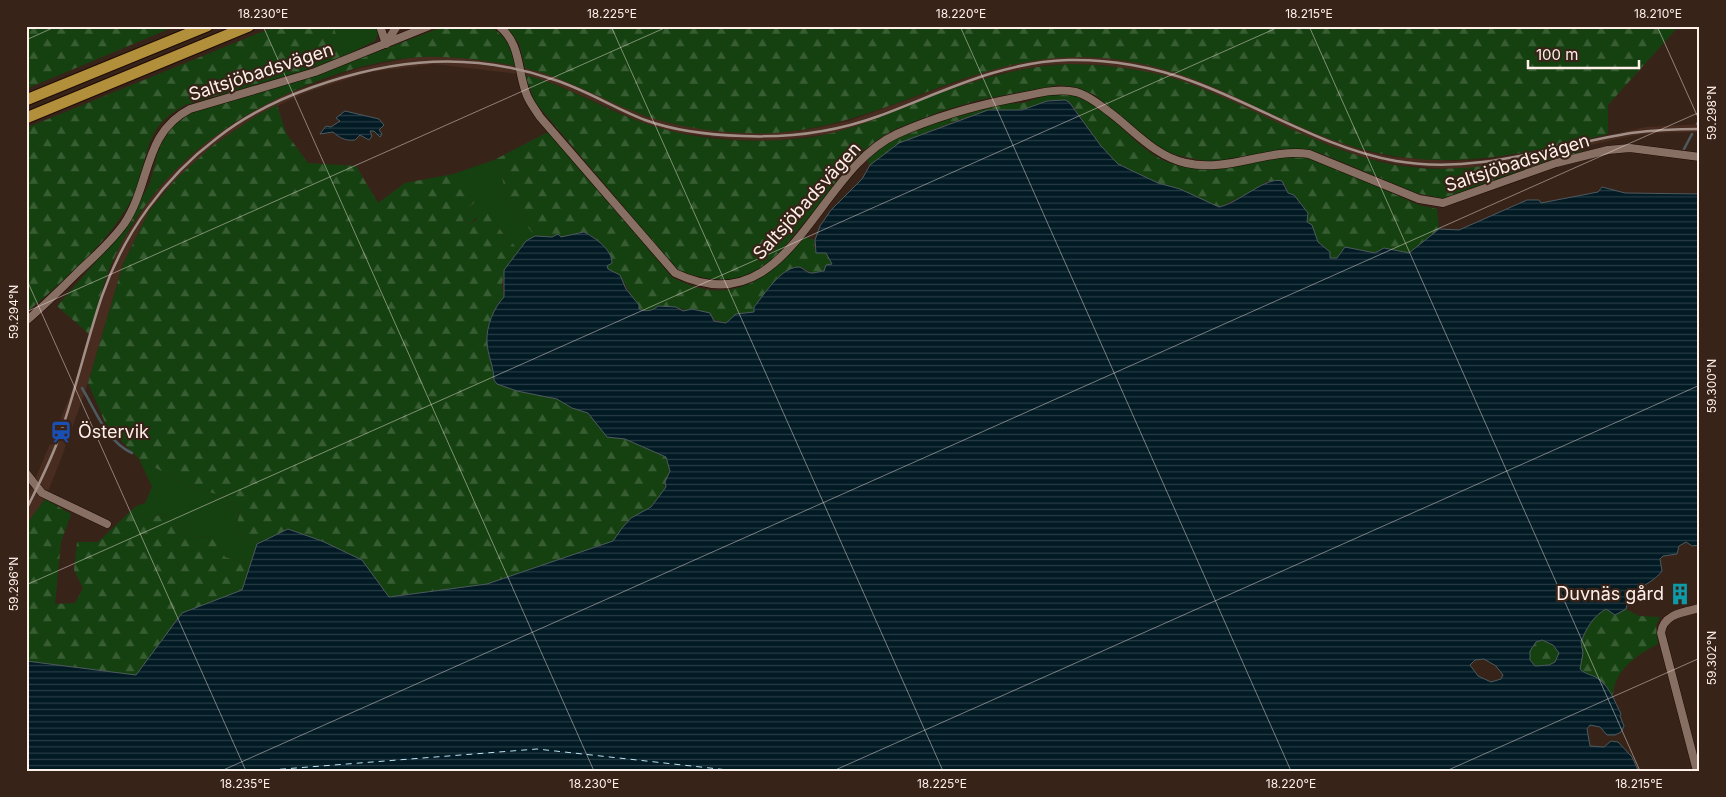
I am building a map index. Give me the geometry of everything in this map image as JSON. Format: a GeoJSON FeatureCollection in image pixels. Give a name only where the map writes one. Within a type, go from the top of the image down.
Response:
{"type":"FeatureCollection","features":[{"type":"Feature","properties":{"kind":"highway"},"geometry":{"type":"LineString","coordinates":[[26,100],[207,26]]}},
{"type":"Feature","properties":{"kind":"highway"},"geometry":{"type":"LineString","coordinates":[[26,118],[249,26]]}},
{"type":"Feature","properties":{"kind":"street"},"geometry":{"type":"LineString","coordinates":[[380,26],[386,44]]}},
{"type":"Feature","properties":{"kind":"street"},"geometry":{"type":"LineString","coordinates":[[386,44],[397,26]]}},
{"type":"Feature","properties":{"kind":"street","name":"Saltsjöbadsvägen"},"geometry":{"type":"LineString","coordinates":[[26,320],[94,259],[123,224],[136,202],[158,138],[175,117],[190,109],[315,72],[429,26]]}},
{"type":"Feature","properties":{"kind":"street","name":"Saltsjöbadsvägen"},"geometry":{"type":"LineString","coordinates":[[499,26],[512,42],[521,65],[526,93],[545,122],[675,272],[689,279],[716,285],[731,285],[749,280],[766,270],[804,231],[868,154],[880,143],[943,115],[968,107],[1048,91],[1078,93],[1113,114],[1155,150],[1184,163],[1228,164],[1290,153],[1309,154],[1419,199],[1443,203],[1556,163],[1608,150],[1630,148],[1700,158]]}},
{"type":"Feature","properties":{"kind":"street"},"geometry":{"type":"LineString","coordinates":[[26,473],[42,493],[108,524]]}},
{"type":"Feature","properties":{"kind":"street"},"geometry":{"type":"LineString","coordinates":[[1697,771],[1661,633],[1668,619],[1700,608]]}},
{"type":"Feature","properties":{"kind":"shaded area"},"geometry":{"type":"Polygon","coordinates":[[[1069,56],[1104,58],[1148,64],[1179,72],[1199,79],[1315,133],[1365,151],[1393,157],[1454,161],[1482,160],[1535,152],[1645,127],[1700,124],[1700,132],[1655,133],[1631,136],[1487,168],[1445,169],[1402,165],[1365,158],[1315,140],[1196,86],[1175,79],[1105,65],[1070,64],[1046,65],[997,74],[936,95],[877,120],[830,134],[773,141],[739,140],[678,133],[643,123],[555,84],[525,75],[525,68],[556,76],[645,116],[678,125],[738,132],[772,133],[805,130],[849,121],[998,67],[1042,58],[1069,56]]]}},
{"type":"Feature","properties":{"kind":"shaded area"},"geometry":{"type":"Polygon","coordinates":[[[457,57],[518,66],[519,74],[434,64],[370,72],[338,82],[305,93],[256,116],[211,147],[164,192],[149,211],[123,264],[88,383],[61,459],[45,499],[26,525],[26,501],[70,396],[118,248],[147,203],[169,176],[208,140],[272,99],[360,68],[408,58],[457,57]]]}},
{"type":"Feature","properties":{"kind":"green space"},"geometry":{"type":"Polygon","coordinates":[[[26,26],[176,26],[26,89],[26,26]]]}},
{"type":"Feature","properties":{"kind":"green space"},"geometry":{"type":"Polygon","coordinates":[[[276,26],[333,26],[344,56],[314,68],[185,105],[173,112],[164,120],[153,136],[134,196],[121,217],[97,247],[26,313],[26,128],[276,26]]]}},
{"type":"Feature","properties":{"kind":"green space"},"geometry":{"type":"Polygon","coordinates":[[[333,26],[376,26],[378,34],[375,41],[344,56],[333,26]]]}},
{"type":"Feature","properties":{"kind":"green space"},"geometry":{"type":"Polygon","coordinates":[[[445,26],[489,26],[495,29],[504,38],[518,66],[450,57],[423,57],[386,61],[317,81],[256,109],[228,126],[178,167],[136,218],[114,258],[89,334],[57,306],[124,230],[150,183],[158,152],[167,130],[188,113],[330,70],[445,26]]]}},
{"type":"Feature","properties":{"kind":"green space"},"geometry":{"type":"Polygon","coordinates":[[[506,26],[1679,26],[1608,105],[1608,134],[1496,157],[1426,160],[1354,147],[1315,133],[1212,86],[1187,77],[1161,68],[1103,58],[1058,58],[1016,64],[976,75],[859,116],[818,127],[775,133],[743,133],[693,128],[646,116],[557,78],[525,68],[519,43],[506,26]]]}},
{"type":"Feature","properties":{"kind":"green space"},"geometry":{"type":"Polygon","coordinates":[[[1070,64],[1134,69],[1165,76],[1196,86],[1320,142],[1363,157],[1391,164],[1446,169],[1474,167],[1528,159],[1583,146],[1581,152],[1445,199],[1416,193],[1325,155],[1305,149],[1290,149],[1210,162],[1171,154],[1156,146],[1095,95],[1075,87],[1058,85],[979,100],[942,111],[893,130],[862,152],[771,263],[747,275],[725,280],[703,277],[677,270],[535,102],[525,75],[556,85],[629,117],[663,129],[724,140],[765,141],[805,138],[840,131],[938,94],[987,78],[1036,67],[1070,64]]]}},
{"type":"Feature","properties":{"kind":"green space"},"geometry":{"type":"Polygon","coordinates":[[[1053,93],[1073,95],[1089,102],[1147,150],[1173,164],[1207,169],[1291,156],[1308,156],[1419,205],[1437,209],[1439,229],[1409,253],[1384,248],[1375,253],[1345,247],[1337,259],[1329,258],[1330,252],[1318,242],[1312,225],[1307,222],[1305,212],[1296,198],[1287,193],[1286,185],[1267,181],[1255,190],[1219,207],[1180,189],[1158,183],[1118,164],[1101,146],[1070,102],[1065,100],[1047,101],[1022,110],[988,110],[899,143],[870,165],[867,160],[890,141],[946,117],[997,104],[1023,103],[1053,93]]]}},
{"type":"Feature","properties":{"kind":"green space"},"geometry":{"type":"Polygon","coordinates":[[[277,105],[286,133],[308,163],[356,166],[378,203],[405,183],[453,174],[476,193],[476,201],[468,209],[463,221],[471,224],[486,211],[506,237],[520,251],[505,272],[502,284],[504,297],[498,303],[490,322],[487,341],[497,384],[517,391],[557,399],[572,408],[588,413],[607,437],[625,439],[666,457],[670,471],[665,482],[664,492],[646,511],[631,518],[614,541],[487,584],[388,597],[362,560],[322,541],[288,529],[257,544],[235,530],[241,509],[226,497],[189,486],[139,459],[106,425],[88,383],[123,264],[149,211],[177,178],[211,147],[256,116],[277,105]]]}},
{"type":"Feature","properties":{"kind":"green space"},"geometry":{"type":"Polygon","coordinates":[[[548,132],[672,277],[693,286],[712,290],[729,290],[745,285],[775,266],[802,236],[815,240],[814,248],[826,253],[832,264],[824,271],[812,273],[801,267],[795,267],[776,279],[754,312],[742,313],[726,323],[676,307],[658,306],[651,310],[641,310],[620,275],[608,269],[603,247],[596,239],[584,232],[561,237],[535,236],[508,203],[500,169],[494,160],[548,132]]]}},
{"type":"Feature","properties":{"kind":"green space"},"geometry":{"type":"Polygon","coordinates":[[[494,160],[500,169],[508,203],[535,236],[526,241],[520,251],[498,226],[475,218],[471,224],[463,221],[468,209],[476,201],[453,174],[494,160]]]}},
{"type":"Feature","properties":{"kind":"green space"},"geometry":{"type":"Polygon","coordinates":[[[139,459],[189,486],[226,497],[241,509],[235,530],[257,544],[250,564],[225,557],[215,537],[193,536],[162,514],[145,520],[136,506],[145,503],[152,487],[139,459]]]}},
{"type":"Feature","properties":{"kind":"green space"},"geometry":{"type":"Polygon","coordinates":[[[45,499],[71,514],[61,542],[55,604],[75,603],[83,588],[74,570],[77,542],[98,542],[136,506],[145,520],[162,514],[193,536],[216,537],[225,557],[250,564],[242,590],[182,613],[136,675],[26,661],[26,525],[45,499]]]}},
{"type":"Feature","properties":{"kind":"green space"},"geometry":{"type":"Polygon","coordinates":[[[1606,609],[1620,613],[1626,609],[1639,616],[1660,617],[1656,625],[1658,644],[1628,664],[1618,678],[1613,695],[1580,669],[1583,653],[1581,642],[1584,635],[1593,619],[1606,609]]]}},
{"type":"Feature","properties":{"kind":"green space"},"geometry":{"type":"Polygon","coordinates":[[[1542,640],[1553,645],[1559,653],[1556,662],[1549,665],[1535,666],[1530,660],[1530,651],[1536,642],[1542,640]]]}},
{"type":"Feature","properties":{"kind":"water"},"geometry":{"type":"Polygon","coordinates":[[[1065,100],[1069,102],[1101,146],[1118,164],[1158,183],[1180,189],[1219,207],[1235,201],[1268,182],[1282,181],[1288,193],[1294,195],[1308,213],[1307,222],[1312,225],[1318,242],[1330,252],[1330,258],[1337,258],[1345,247],[1375,253],[1384,248],[1409,253],[1439,229],[1459,230],[1527,200],[1539,200],[1541,203],[1598,192],[1602,187],[1625,193],[1700,194],[1700,545],[1692,546],[1686,542],[1679,546],[1677,554],[1663,556],[1660,559],[1662,571],[1631,596],[1626,609],[1615,615],[1606,609],[1597,615],[1581,642],[1583,653],[1580,669],[1597,678],[1605,685],[1621,714],[1624,726],[1621,732],[1615,735],[1607,735],[1600,727],[1590,725],[1587,729],[1590,746],[1604,747],[1611,741],[1618,742],[1632,757],[1638,770],[1643,771],[26,771],[26,661],[136,675],[182,613],[242,590],[257,544],[288,529],[322,541],[362,560],[389,597],[487,584],[613,541],[631,518],[651,507],[666,487],[665,482],[670,471],[666,457],[625,439],[607,437],[588,413],[572,408],[557,399],[517,391],[497,384],[494,380],[487,346],[489,324],[500,301],[504,297],[504,270],[526,241],[535,236],[552,237],[558,234],[561,237],[584,232],[598,241],[609,253],[612,263],[607,266],[608,269],[620,275],[626,289],[639,305],[639,309],[649,310],[658,306],[676,307],[683,311],[692,309],[710,313],[714,321],[726,323],[736,314],[754,312],[754,307],[785,272],[798,267],[810,273],[815,273],[824,271],[826,265],[832,264],[826,253],[816,253],[815,240],[820,226],[831,210],[862,179],[870,165],[899,143],[988,110],[1022,110],[1047,101],[1065,100]],[[1542,640],[1536,642],[1530,651],[1530,660],[1535,666],[1549,665],[1555,662],[1559,653],[1553,645],[1542,640]],[[1484,659],[1475,660],[1470,665],[1478,676],[1491,682],[1501,679],[1503,675],[1496,666],[1484,659]]]}},
{"type":"Feature","properties":{"kind":"water"},"geometry":{"type":"Polygon","coordinates":[[[345,111],[379,119],[384,125],[379,130],[382,134],[380,137],[374,131],[370,131],[372,136],[369,140],[360,135],[355,140],[348,140],[333,132],[320,134],[326,126],[331,127],[340,121],[336,118],[345,111]]]}},
{"type":"Feature","properties":{"kind":"waterway"},"geometry":{"type":"LineString","coordinates":[[1697,124],[1700,119]]}},
{"type":"Feature","properties":{"kind":"waterway"},"geometry":{"type":"LineString","coordinates":[[1684,149],[1692,134]]}},
{"type":"Feature","properties":{"kind":"waterway"},"geometry":{"type":"LineString","coordinates":[[82,388],[108,433],[123,448],[132,453]]}},
{"type":"Feature","properties":{"kind":"ferry route"},"geometry":{"type":"LineString","coordinates":[[258,771],[537,749],[737,771]]}},
{"type":"Feature","properties":{"kind":"railway"},"geometry":{"type":"LineString","coordinates":[[26,510],[46,470],[58,439],[102,296],[111,273],[122,250],[148,208],[180,171],[228,130],[251,115],[275,103],[343,77],[403,64],[463,62],[493,65],[555,80],[656,124],[693,132],[777,136],[812,133],[862,122],[971,80],[1018,66],[1068,60],[1100,61],[1164,72],[1219,92],[1344,147],[1396,161],[1426,164],[1486,162],[1631,133],[1700,129]]}},
{"type":"Feature","properties":{"kind":"place","name":"Östervik"},"geometry":{"type":"Point","coordinates":[61,432]}},
{"type":"Feature","properties":{"kind":"place","name":"Duvnäs gård"},"geometry":{"type":"Point","coordinates":[1680,594]}}]}
